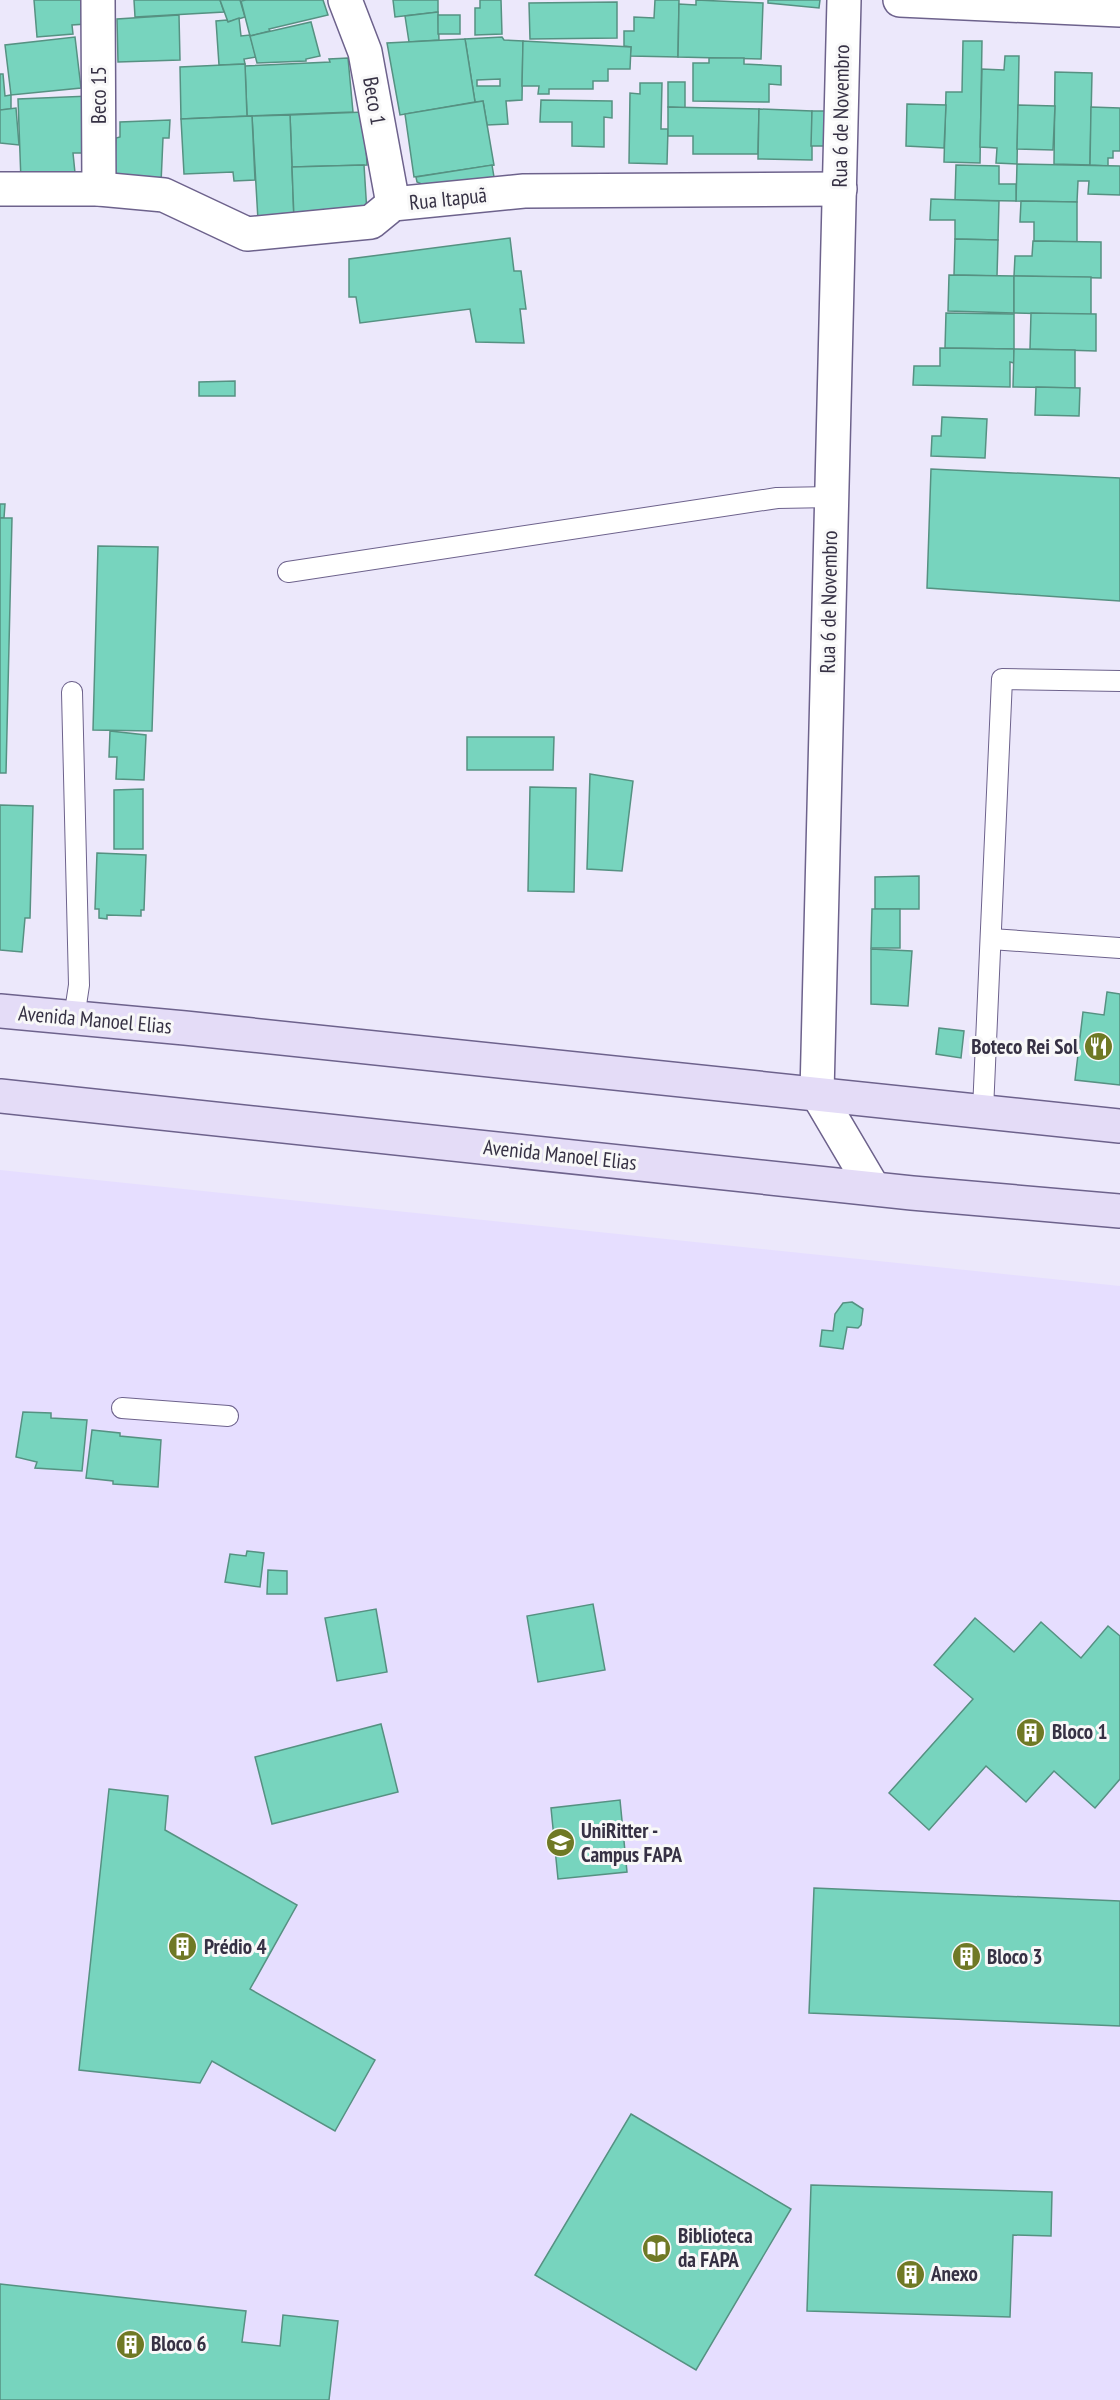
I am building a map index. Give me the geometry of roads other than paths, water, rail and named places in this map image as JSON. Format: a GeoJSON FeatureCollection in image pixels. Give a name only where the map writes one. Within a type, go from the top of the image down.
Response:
{"type":"FeatureCollection","features":[{"type":"Feature","properties":{"kind":"main road","name":"Avenida Manoel Elias"},"geometry":{"type":"LineString","coordinates":[[0,1011],[983,1110],[1120,1126]]}},
{"type":"Feature","properties":{"kind":"main road","name":"Avenida Manoel Elias"},"geometry":{"type":"LineString","coordinates":[[0,1096],[873,1188],[1120,1211]]}},
{"type":"Feature","properties":{"kind":"street","name":"Beco 15"},"geometry":{"type":"LineString","coordinates":[[98,0],[99,189]]}},
{"type":"Feature","properties":{"kind":"street","name":"Beco 1"},"geometry":{"type":"LineString","coordinates":[[345,0],[365,52],[393,204]]}},
{"type":"Feature","properties":{"kind":"street","name":"Rua 6 de Novembro"},"geometry":{"type":"LineString","coordinates":[[817,1093],[844,0]]}},
{"type":"Feature","properties":{"kind":"street"},"geometry":{"type":"LineString","coordinates":[[900,0],[1120,10]]}},
{"type":"Feature","properties":{"kind":"street","name":"Rua Itapuã"},"geometry":{"type":"LineString","coordinates":[[0,189],[99,189],[164,195],[247,234],[371,222],[393,204],[524,191],[840,189]]}},
{"type":"Feature","properties":{"kind":"street"},"geometry":{"type":"LineString","coordinates":[[817,1093],[873,1188]]}},
{"type":"Feature","properties":{"kind":"lane"},"geometry":{"type":"LineString","coordinates":[[288,572],[777,498],[832,496]]}},
{"type":"Feature","properties":{"kind":"lane"},"geometry":{"type":"LineString","coordinates":[[983,1110],[1002,679],[1120,681]]}},
{"type":"Feature","properties":{"kind":"lane"},"geometry":{"type":"LineString","coordinates":[[72,692],[79,985],[74,1018]]}},
{"type":"Feature","properties":{"kind":"lane"},"geometry":{"type":"LineString","coordinates":[[991,939],[1120,948]]}},
{"type":"Feature","properties":{"kind":"lane"},"geometry":{"type":"LineString","coordinates":[[122,1408],[228,1416]]}},
{"type":"Feature","properties":{"kind":"place","name":"Boteco Rei Sol"},"geometry":{"type":"Point","coordinates":[1099,1047]}},
{"type":"Feature","properties":{"kind":"place","name":"Bloco 1"},"geometry":{"type":"Point","coordinates":[1031,1732]}},
{"type":"Feature","properties":{"kind":"place","name":"UniRitter - Campus FAPA"},"geometry":{"type":"Point","coordinates":[560,1843]}},
{"type":"Feature","properties":{"kind":"place","name":"Prédio 4"},"geometry":{"type":"Point","coordinates":[183,1947]}},
{"type":"Feature","properties":{"kind":"place","name":"Bloco 3"},"geometry":{"type":"Point","coordinates":[966,1957]}},
{"type":"Feature","properties":{"kind":"place","name":"Biblioteca da FAPA"},"geometry":{"type":"Point","coordinates":[657,2248]}},
{"type":"Feature","properties":{"kind":"place","name":"Anexo"},"geometry":{"type":"Point","coordinates":[910,2274]}},
{"type":"Feature","properties":{"kind":"place","name":"Bloco 6"},"geometry":{"type":"Point","coordinates":[130,2344]}}]}
